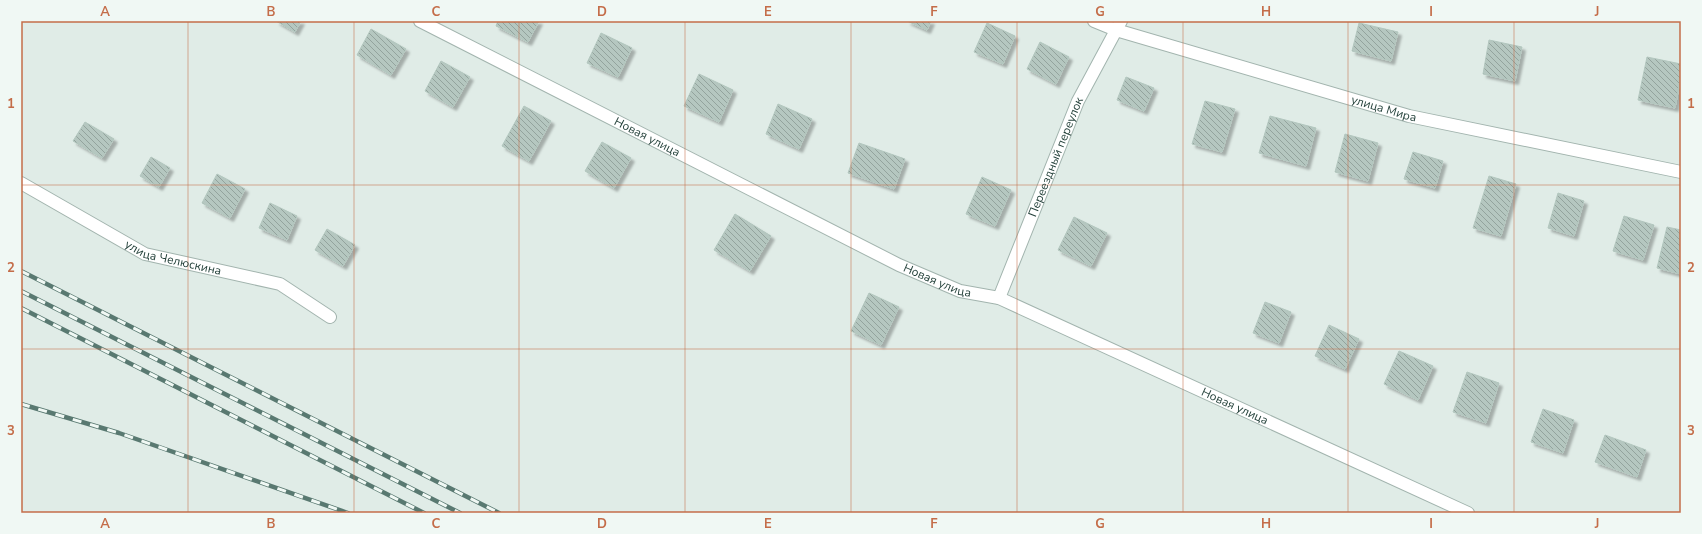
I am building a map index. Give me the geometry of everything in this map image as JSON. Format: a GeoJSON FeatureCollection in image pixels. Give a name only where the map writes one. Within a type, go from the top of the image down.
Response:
{"type":"FeatureCollection","features":[{"type":"Feature","properties":{"kind":"street","name":"Новая улица"},"geometry":{"type":"LineString","coordinates":[[420,21],[899,265],[960,291],[999,298],[1468,513]]}},
{"type":"Feature","properties":{"kind":"street","name":"улица Мира"},"geometry":{"type":"LineString","coordinates":[[1094,21],[1119,26],[1409,116],[1681,172]]}},
{"type":"Feature","properties":{"kind":"street","name":"Переездный переулок"},"geometry":{"type":"LineString","coordinates":[[999,298],[1078,102],[1119,26]]}},
{"type":"Feature","properties":{"kind":"street","name":"улица Челюскина"},"geometry":{"type":"LineString","coordinates":[[21,183],[145,254],[280,284],[330,317]]}},
{"type":"Feature","properties":{"kind":"building"},"geometry":{"type":"Polygon","coordinates":[[[276,21],[301,21],[295,32],[276,21]]]}},
{"type":"Feature","properties":{"kind":"building"},"geometry":{"type":"Polygon","coordinates":[[[498,21],[539,21],[528,42],[496,26],[498,21]]]}},
{"type":"Feature","properties":{"kind":"building"},"geometry":{"type":"Polygon","coordinates":[[[907,21],[931,21],[927,30],[907,21]]]}},
{"type":"Feature","properties":{"kind":"building"},"geometry":{"type":"Polygon","coordinates":[[[987,23],[1015,36],[1003,64],[974,52],[987,23]]]}},
{"type":"Feature","properties":{"kind":"building"},"geometry":{"type":"Polygon","coordinates":[[[1359,23],[1398,32],[1391,61],[1352,51],[1359,23]]]}},
{"type":"Feature","properties":{"kind":"building"},"geometry":{"type":"Polygon","coordinates":[[[371,29],[406,49],[391,75],[357,55],[371,29]]]}},
{"type":"Feature","properties":{"kind":"building"},"geometry":{"type":"Polygon","coordinates":[[[601,33],[632,48],[618,77],[587,63],[601,33]]]}},
{"type":"Feature","properties":{"kind":"building"},"geometry":{"type":"Polygon","coordinates":[[[1489,40],[1522,47],[1515,81],[1483,74],[1489,40]]]}},
{"type":"Feature","properties":{"kind":"building"},"geometry":{"type":"Polygon","coordinates":[[[1040,42],[1069,57],[1056,84],[1027,69],[1040,42]]]}},
{"type":"Feature","properties":{"kind":"building"},"geometry":{"type":"Polygon","coordinates":[[[1647,57],[1681,64],[1681,76],[1675,108],[1638,100],[1647,57]]]}},
{"type":"Feature","properties":{"kind":"building"},"geometry":{"type":"Polygon","coordinates":[[[441,61],[470,77],[453,107],[425,91],[441,61]]]}},
{"type":"Feature","properties":{"kind":"building"},"geometry":{"type":"Polygon","coordinates":[[[699,74],[733,90],[719,122],[684,106],[699,74]]]}},
{"type":"Feature","properties":{"kind":"building"},"geometry":{"type":"Polygon","coordinates":[[[1126,77],[1154,88],[1144,111],[1117,100],[1126,77]]]}},
{"type":"Feature","properties":{"kind":"building"},"geometry":{"type":"Polygon","coordinates":[[[1205,101],[1235,109],[1222,152],[1192,144],[1205,101]]]}},
{"type":"Feature","properties":{"kind":"building"},"geometry":{"type":"Polygon","coordinates":[[[778,104],[812,119],[799,149],[766,134],[778,104]]]}},
{"type":"Feature","properties":{"kind":"building"},"geometry":{"type":"Polygon","coordinates":[[[524,106],[551,121],[529,161],[502,146],[524,106]]]}},
{"type":"Feature","properties":{"kind":"building"},"geometry":{"type":"Polygon","coordinates":[[[1270,116],[1316,128],[1306,166],[1259,153],[1270,116]]]}},
{"type":"Feature","properties":{"kind":"building"},"geometry":{"type":"Polygon","coordinates":[[[85,122],[114,139],[102,158],[73,141],[85,122]]]}},
{"type":"Feature","properties":{"kind":"building"},"geometry":{"type":"Polygon","coordinates":[[[1345,134],[1378,143],[1368,181],[1335,172],[1345,134]]]}},
{"type":"Feature","properties":{"kind":"building"},"geometry":{"type":"Polygon","coordinates":[[[602,142],[631,158],[614,188],[585,171],[602,142]]]}},
{"type":"Feature","properties":{"kind":"building"},"geometry":{"type":"Polygon","coordinates":[[[859,143],[905,159],[894,189],[848,173],[859,143]]]}},
{"type":"Feature","properties":{"kind":"building"},"geometry":{"type":"Polygon","coordinates":[[[1413,152],[1443,161],[1435,188],[1404,179],[1413,152]]]}},
{"type":"Feature","properties":{"kind":"building"},"geometry":{"type":"Polygon","coordinates":[[[151,157],[170,168],[159,187],[140,176],[151,157]]]}},
{"type":"Feature","properties":{"kind":"building"},"geometry":{"type":"Polygon","coordinates":[[[217,174],[245,189],[230,218],[202,203],[217,174]]]}},
{"type":"Feature","properties":{"kind":"building"},"geometry":{"type":"Polygon","coordinates":[[[1489,176],[1516,184],[1501,236],[1473,228],[1489,176]]]}},
{"type":"Feature","properties":{"kind":"building"},"geometry":{"type":"Polygon","coordinates":[[[982,177],[1011,190],[995,226],[966,214],[982,177]]]}},
{"type":"Feature","properties":{"kind":"building"},"geometry":{"type":"Polygon","coordinates":[[[1558,193],[1584,201],[1574,236],[1548,228],[1558,193]]]}},
{"type":"Feature","properties":{"kind":"building"},"geometry":{"type":"Polygon","coordinates":[[[270,203],[297,216],[287,240],[259,228],[270,203]]]}},
{"type":"Feature","properties":{"kind":"building"},"geometry":{"type":"Polygon","coordinates":[[[735,214],[771,236],[750,271],[714,250],[735,214]]]}},
{"type":"Feature","properties":{"kind":"building"},"geometry":{"type":"Polygon","coordinates":[[[1624,216],[1654,225],[1643,260],[1613,251],[1624,216]]]}},
{"type":"Feature","properties":{"kind":"building"},"geometry":{"type":"Polygon","coordinates":[[[1074,217],[1107,233],[1091,266],[1058,250],[1074,217]]]}},
{"type":"Feature","properties":{"kind":"building"},"geometry":{"type":"Polygon","coordinates":[[[1667,227],[1681,230],[1681,274],[1657,268],[1667,227]]]}},
{"type":"Feature","properties":{"kind":"building"},"geometry":{"type":"Polygon","coordinates":[[[327,229],[355,245],[343,266],[315,250],[327,229]]]}},
{"type":"Feature","properties":{"kind":"building"},"geometry":{"type":"Polygon","coordinates":[[[869,293],[899,307],[881,345],[851,331],[869,293]]]}},
{"type":"Feature","properties":{"kind":"building"},"geometry":{"type":"Polygon","coordinates":[[[1265,302],[1291,312],[1279,343],[1253,333],[1265,302]]]}},
{"type":"Feature","properties":{"kind":"building"},"geometry":{"type":"Polygon","coordinates":[[[1329,325],[1359,339],[1345,369],[1315,356],[1329,325]]]}},
{"type":"Feature","properties":{"kind":"building"},"geometry":{"type":"Polygon","coordinates":[[[1399,351],[1433,366],[1418,400],[1384,384],[1399,351]]]}},
{"type":"Feature","properties":{"kind":"building"},"geometry":{"type":"Polygon","coordinates":[[[1467,372],[1499,383],[1486,423],[1453,412],[1467,372]]]}},
{"type":"Feature","properties":{"kind":"building"},"geometry":{"type":"Polygon","coordinates":[[[1543,409],[1574,420],[1563,453],[1531,442],[1543,409]]]}},
{"type":"Feature","properties":{"kind":"building"},"geometry":{"type":"Polygon","coordinates":[[[1605,435],[1646,450],[1637,477],[1595,462],[1605,435]]]}},
{"type":"Feature","properties":{"kind":"railway"},"geometry":{"type":"LineString","coordinates":[[21,271],[499,513]]}},
{"type":"Feature","properties":{"kind":"railway"},"geometry":{"type":"LineString","coordinates":[[21,291],[460,513]]}},
{"type":"Feature","properties":{"kind":"railway"},"geometry":{"type":"LineString","coordinates":[[21,308],[424,513]]}},
{"type":"Feature","properties":{"kind":"railway"},"geometry":{"type":"LineString","coordinates":[[21,404],[119,433],[348,513]]}}]}
